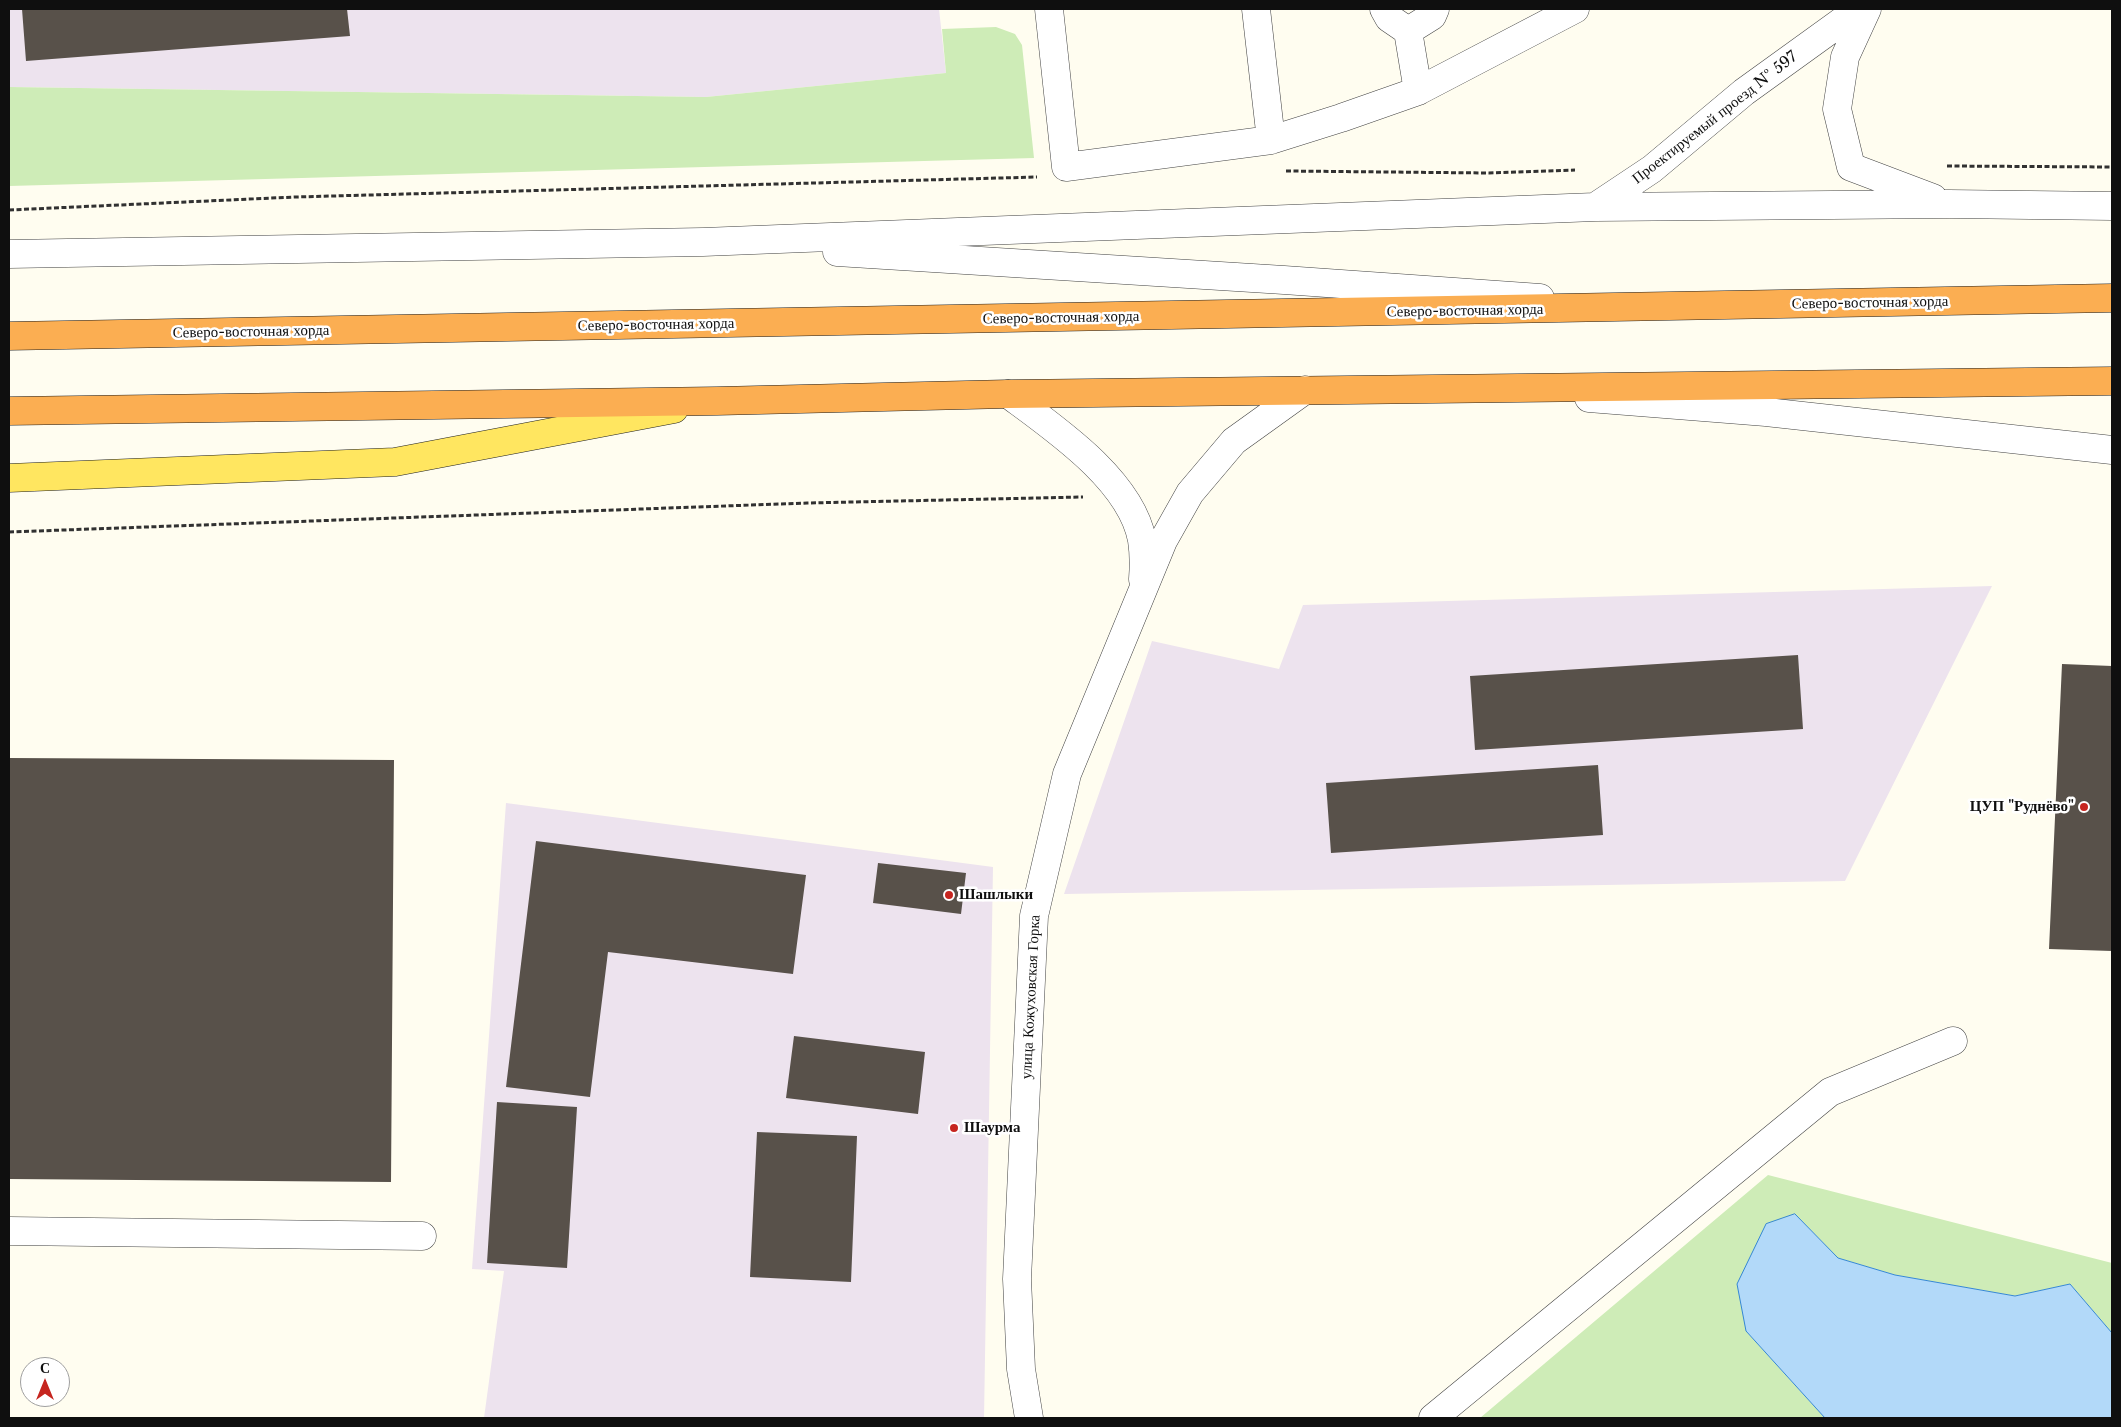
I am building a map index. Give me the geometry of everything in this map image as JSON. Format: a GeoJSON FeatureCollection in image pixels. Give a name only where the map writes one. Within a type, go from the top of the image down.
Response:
{"type":"FeatureCollection","features":[{"type":"Feature","properties":{"kind":"highway","name":"Северо-восточная хорда"},"geometry":{"type":"LineString","coordinates":[[9,336],[2112,298]]}},
{"type":"Feature","properties":{"kind":"highway"},"geometry":{"type":"LineString","coordinates":[[9,411],[717,401],[1008,394],[2112,380]]}},
{"type":"Feature","properties":{"kind":"main road"},"geometry":{"type":"LineString","coordinates":[[9,478],[395,462],[717,401]]}},
{"type":"Feature","properties":{"kind":"street"},"geometry":{"type":"LineString","coordinates":[[1049,9],[1054,172],[1271,140],[1418,91],[1574,9]]}},
{"type":"Feature","properties":{"kind":"street"},"geometry":{"type":"LineString","coordinates":[[1256,9],[1271,140]]}},
{"type":"Feature","properties":{"kind":"street"},"geometry":{"type":"LineString","coordinates":[[1384,9],[1389,18],[1408,31],[1418,91]]}},
{"type":"Feature","properties":{"kind":"street"},"geometry":{"type":"LineString","coordinates":[[1408,31],[1432,16],[1434,9]]}},
{"type":"Feature","properties":{"kind":"street","name":"Проектируемый проезд № 597"},"geometry":{"type":"LineString","coordinates":[[1595,208],[1652,169],[1744,92],[1859,9]]}},
{"type":"Feature","properties":{"kind":"street"},"geometry":{"type":"LineString","coordinates":[[1867,9],[1845,57],[1837,109],[1851,167],[1949,204]]}},
{"type":"Feature","properties":{"kind":"street"},"geometry":{"type":"LineString","coordinates":[[9,254],[703,242],[1595,208],[1949,204],[2112,206]]}},
{"type":"Feature","properties":{"kind":"street"},"geometry":{"type":"LineString","coordinates":[[703,242],[947,260],[1284,280],[1672,307]]}},
{"type":"Feature","properties":{"kind":"street"},"geometry":{"type":"LineString","coordinates":[[1472,388],[1766,412],[2112,450]]}},
{"type":"Feature","properties":{"kind":"street","name":"улица Кожуховская Горка"},"geometry":{"type":"LineString","coordinates":[[1029,1418],[1021,1369],[1017,1279],[1034,916],[1067,774],[1162,541],[1190,493],[1234,441],[1305,390]]}},
{"type":"Feature","properties":{"kind":"street"},"geometry":{"type":"LineString","coordinates":[[1008,394],[1076,445],[1122,496],[1142,540],[1144,568],[1142,593]]}},
{"type":"Feature","properties":{"kind":"street"},"geometry":{"type":"LineString","coordinates":[[1434,1418],[1830,1092],[1953,1041]]}},
{"type":"Feature","properties":{"kind":"street"},"geometry":{"type":"LineString","coordinates":[[9,1231],[422,1236]]}},
{"type":"Feature","properties":{"kind":"path"},"geometry":{"type":"LineString","coordinates":[[1947,166],[2112,167]]}},
{"type":"Feature","properties":{"kind":"path"},"geometry":{"type":"LineString","coordinates":[[1282,171],[1489,173],[1575,170]]}},
{"type":"Feature","properties":{"kind":"path"},"geometry":{"type":"LineString","coordinates":[[9,210],[295,197],[1054,172]]}},
{"type":"Feature","properties":{"kind":"path"},"geometry":{"type":"LineString","coordinates":[[9,532],[807,503],[1084,497]]}},
{"type":"Feature","properties":{"kind":"shaded area"},"geometry":{"type":"Polygon","coordinates":[[[9,9],[939,9],[946,73],[706,97],[9,87],[9,9]]]}},
{"type":"Feature","properties":{"kind":"shaded area"},"geometry":{"type":"Polygon","coordinates":[[[1992,586],[1845,881],[1064,894],[1152,641],[1279,669],[1303,605],[1992,586]]]}},
{"type":"Feature","properties":{"kind":"shaded area"},"geometry":{"type":"Polygon","coordinates":[[[506,803],[993,867],[984,1418],[484,1418],[504,1271],[472,1269],[506,803]]]}},
{"type":"Feature","properties":{"kind":"green space"},"geometry":{"type":"Polygon","coordinates":[[[996,27],[1015,34],[1022,45],[1034,158],[9,186],[9,87],[706,97],[946,73],[942,29],[996,27]]]}},
{"type":"Feature","properties":{"kind":"green space"},"geometry":{"type":"Polygon","coordinates":[[[1768,1175],[2112,1263],[2112,1333],[2070,1284],[2015,1296],[1895,1275],[1838,1258],[1795,1214],[1746,1331],[1825,1418],[1480,1418],[1768,1175]]]}},
{"type":"Feature","properties":{"kind":"water"},"geometry":{"type":"Polygon","coordinates":[[[1795,1214],[1838,1258],[1895,1275],[2015,1296],[2070,1284],[2112,1333],[2112,1418],[1825,1418],[1746,1331],[1737,1284],[1766,1224],[1795,1214]]]}},
{"type":"Feature","properties":{"kind":"building"},"geometry":{"type":"Polygon","coordinates":[[[22,9],[347,9],[350,36],[26,61],[22,9]]]}},
{"type":"Feature","properties":{"kind":"building"},"geometry":{"type":"Polygon","coordinates":[[[1798,655],[1803,729],[1475,750],[1470,676],[1798,655]]]}},
{"type":"Feature","properties":{"kind":"building","name":"ЦУП \"Руднёво\""},"geometry":{"type":"Polygon","coordinates":[[[2062,664],[2112,666],[2112,951],[2049,949],[2062,664]]]}},
{"type":"Feature","properties":{"kind":"building"},"geometry":{"type":"Polygon","coordinates":[[[9,758],[394,760],[391,1182],[9,1179],[9,758]]]}},
{"type":"Feature","properties":{"kind":"building"},"geometry":{"type":"Polygon","coordinates":[[[1598,765],[1603,835],[1331,853],[1326,783],[1598,765]]]}},
{"type":"Feature","properties":{"kind":"building"},"geometry":{"type":"Polygon","coordinates":[[[536,841],[806,875],[793,974],[608,952],[590,1097],[506,1087],[536,841]]]}},
{"type":"Feature","properties":{"kind":"building"},"geometry":{"type":"Polygon","coordinates":[[[878,863],[966,873],[961,914],[873,903],[878,863]]]}},
{"type":"Feature","properties":{"kind":"building"},"geometry":{"type":"Polygon","coordinates":[[[794,1036],[925,1052],[918,1114],[786,1098],[794,1036]]]}},
{"type":"Feature","properties":{"kind":"building"},"geometry":{"type":"Polygon","coordinates":[[[497,1102],[577,1107],[567,1268],[487,1263],[497,1102]]]}},
{"type":"Feature","properties":{"kind":"building"},"geometry":{"type":"Polygon","coordinates":[[[757,1132],[857,1136],[851,1282],[750,1277],[757,1132]]]}},
{"type":"Feature","properties":{"kind":"place","name":"ЦУП \"Руднёво\""},"geometry":{"type":"Point","coordinates":[2084,807]}},
{"type":"Feature","properties":{"kind":"place","name":"Шашлыки"},"geometry":{"type":"Point","coordinates":[949,895]}},
{"type":"Feature","properties":{"kind":"place","name":"Шаурма"},"geometry":{"type":"Point","coordinates":[954,1128]}}]}
